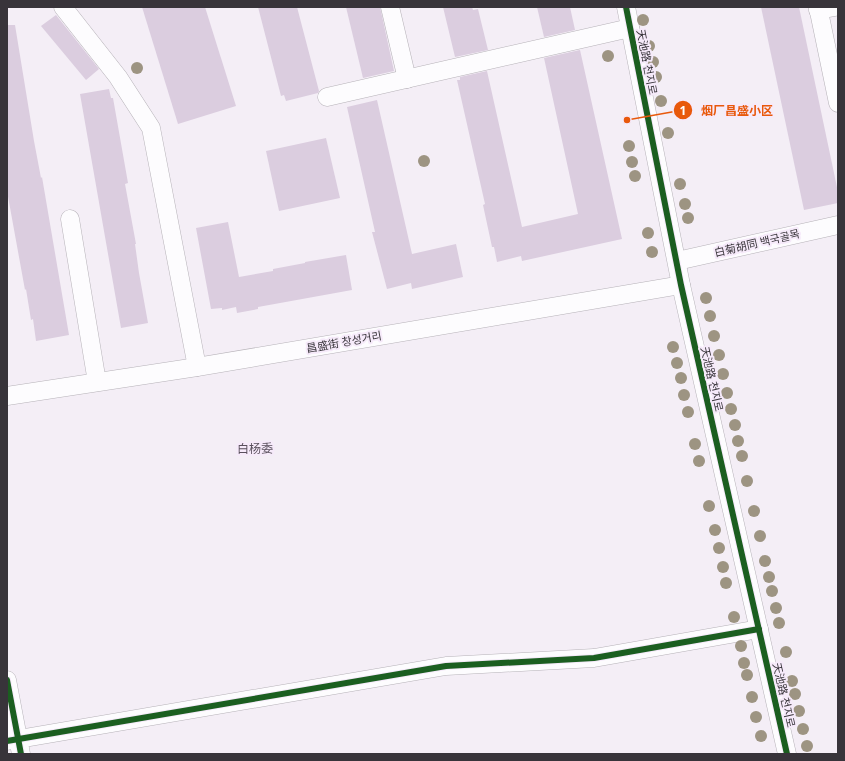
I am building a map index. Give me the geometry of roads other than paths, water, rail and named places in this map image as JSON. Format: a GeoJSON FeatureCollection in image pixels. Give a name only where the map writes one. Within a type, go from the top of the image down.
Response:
{"type":"FeatureCollection","features":[{"type":"Feature","properties":{"kind":"street"},"geometry":{"type":"LineString","coordinates":[[63,7],[118,77],[151,128],[197,367]]}},
{"type":"Feature","properties":{"kind":"street"},"geometry":{"type":"LineString","coordinates":[[390,7],[407,79]]}},
{"type":"Feature","properties":{"kind":"street","name":"天池路 천지로"},"geometry":{"type":"LineString","coordinates":[[626,7],[681,285],[787,754]]}},
{"type":"Feature","properties":{"kind":"street"},"geometry":{"type":"LineString","coordinates":[[824,8],[838,103]]}},
{"type":"Feature","properties":{"kind":"street"},"geometry":{"type":"LineString","coordinates":[[327,97],[630,28]]}},
{"type":"Feature","properties":{"kind":"street"},"geometry":{"type":"LineString","coordinates":[[70,219],[97,382]]}},
{"type":"Feature","properties":{"kind":"street","name":"白菊胡同 백국골목"},"geometry":{"type":"LineString","coordinates":[[677,261],[838,225]]}},
{"type":"Feature","properties":{"kind":"street","name":"昌盛街 창성거리"},"geometry":{"type":"LineString","coordinates":[[7,396],[197,367],[681,285]]}},
{"type":"Feature","properties":{"kind":"street"},"geometry":{"type":"LineString","coordinates":[[7,680],[15,744],[446,666],[594,658],[758,629]]}},
{"type":"Feature","properties":{"kind":"place","name":"烟厂昌盛小区"},"geometry":{"type":"Point","coordinates":[627,120]}},
{"type":"Feature","properties":{"kind":"district","name":"白杨委"},"geometry":{"type":"Point","coordinates":[255,449]}}]}
